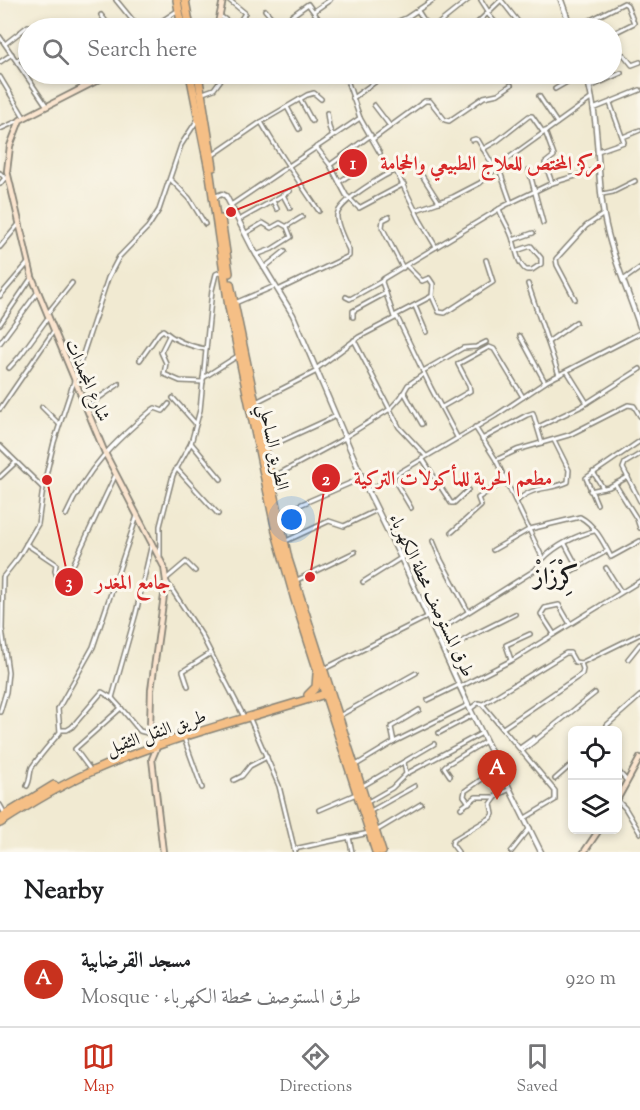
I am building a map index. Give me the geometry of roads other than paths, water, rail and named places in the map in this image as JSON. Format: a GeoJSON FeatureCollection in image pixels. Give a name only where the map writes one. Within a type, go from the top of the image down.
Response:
{"type":"FeatureCollection","features":[{"type":"Feature","properties":{"kind":"highway"},"geometry":{"type":"LineString","coordinates":[[185,0],[188,18]]}},
{"type":"Feature","properties":{"kind":"highway","name":"الطريق الساحلي"},"geometry":{"type":"LineString","coordinates":[[192,84],[215,197],[233,304],[264,449],[268,480],[321,669]]}},
{"type":"Feature","properties":{"kind":"highway","name":"الطريق الساحلي"},"geometry":{"type":"LineString","coordinates":[[200,84],[211,156],[224,271],[239,355],[268,480],[282,554],[355,766],[360,790],[369,812],[376,852]]}},
{"type":"Feature","properties":{"kind":"highway"},"geometry":{"type":"LineString","coordinates":[[321,669],[316,687],[308,697],[321,701],[331,710]]}},
{"type":"Feature","properties":{"kind":"highway","name":"الطريق الساحلي"},"geometry":{"type":"LineString","coordinates":[[328,690],[331,710],[382,852]]}},
{"type":"Feature","properties":{"kind":"highway","name":"طريق النقل الثقيل"},"geometry":{"type":"LineString","coordinates":[[2,816],[45,790],[89,768],[328,690]]}},
{"type":"Feature","properties":{"kind":"highway","name":"طريق النقل الثقيل"},"geometry":{"type":"LineString","coordinates":[[0,823],[70,782],[158,744],[184,738],[246,716]]}},
{"type":"Feature","properties":{"kind":"main road"},"geometry":{"type":"LineString","coordinates":[[219,16],[223,0]]}},
{"type":"Feature","properties":{"kind":"main road"},"geometry":{"type":"LineString","coordinates":[[22,119],[89,84]]}},
{"type":"Feature","properties":{"kind":"main road","name":"شارع المجمدات"},"geometry":{"type":"LineString","coordinates":[[22,119],[8,157],[7,178],[32,277],[115,476],[160,559],[166,580],[151,690],[151,734]]}},
{"type":"Feature","properties":{"kind":"main road"},"geometry":{"type":"LineString","coordinates":[[151,734],[158,744],[152,759],[163,852]]}},
{"type":"Feature","properties":{"kind":"main road"},"geometry":{"type":"LineString","coordinates":[[141,752],[148,754],[152,759]]}},
{"type":"Feature","properties":{"kind":"main road"},"geometry":{"type":"LineString","coordinates":[[622,791],[640,758]]}},
{"type":"Feature","properties":{"kind":"main road"},"geometry":{"type":"LineString","coordinates":[[584,852],[595,834]]}},
{"type":"Feature","properties":{"kind":"street"},"geometry":{"type":"LineString","coordinates":[[116,0],[130,18]]}},
{"type":"Feature","properties":{"kind":"street"},"geometry":{"type":"LineString","coordinates":[[229,0],[245,13],[242,18]]}},
{"type":"Feature","properties":{"kind":"street"},"geometry":{"type":"LineString","coordinates":[[314,11],[330,0]]}},
{"type":"Feature","properties":{"kind":"street"},"geometry":{"type":"LineString","coordinates":[[444,18],[468,0]]}},
{"type":"Feature","properties":{"kind":"street"},"geometry":{"type":"LineString","coordinates":[[481,0],[492,18]]}},
{"type":"Feature","properties":{"kind":"street"},"geometry":{"type":"LineString","coordinates":[[482,18],[501,0],[515,18]]}},
{"type":"Feature","properties":{"kind":"street"},"geometry":{"type":"LineString","coordinates":[[561,0],[569,18]]}},
{"type":"Feature","properties":{"kind":"street"},"geometry":{"type":"LineString","coordinates":[[403,18],[418,11],[430,1]]}},
{"type":"Feature","properties":{"kind":"street"},"geometry":{"type":"LineString","coordinates":[[593,18],[624,3],[634,23],[622,29]]}},
{"type":"Feature","properties":{"kind":"street"},"geometry":{"type":"LineString","coordinates":[[162,18],[178,4]]}},
{"type":"Feature","properties":{"kind":"street"},"geometry":{"type":"LineString","coordinates":[[289,18],[308,4],[318,18]]}},
{"type":"Feature","properties":{"kind":"street"},"geometry":{"type":"LineString","coordinates":[[265,10],[271,18]]}},
{"type":"Feature","properties":{"kind":"street"},"geometry":{"type":"LineString","coordinates":[[418,11],[423,18]]}},
{"type":"Feature","properties":{"kind":"street"},"geometry":{"type":"LineString","coordinates":[[5,44],[18,34]]}},
{"type":"Feature","properties":{"kind":"street"},"geometry":{"type":"LineString","coordinates":[[0,38],[18,61]]}},
{"type":"Feature","properties":{"kind":"street"},"geometry":{"type":"LineString","coordinates":[[0,62],[12,54]]}},
{"type":"Feature","properties":{"kind":"street"},"geometry":{"type":"LineString","coordinates":[[624,55],[632,65],[640,62]]}},
{"type":"Feature","properties":{"kind":"street"},"geometry":{"type":"LineString","coordinates":[[0,77],[22,119],[0,129]]}},
{"type":"Feature","properties":{"kind":"street"},"geometry":{"type":"LineString","coordinates":[[33,84],[46,105]]}},
{"type":"Feature","properties":{"kind":"street"},"geometry":{"type":"LineString","coordinates":[[81,88],[83,84]]}},
{"type":"Feature","properties":{"kind":"street"},"geometry":{"type":"LineString","coordinates":[[201,94],[212,90],[217,84]]}},
{"type":"Feature","properties":{"kind":"street"},"geometry":{"type":"LineString","coordinates":[[348,84],[360,118],[380,153]]}},
{"type":"Feature","properties":{"kind":"street"},"geometry":{"type":"LineString","coordinates":[[353,98],[372,84]]}},
{"type":"Feature","properties":{"kind":"street"},"geometry":{"type":"LineString","coordinates":[[555,89],[564,84]]}},
{"type":"Feature","properties":{"kind":"street"},"geometry":{"type":"LineString","coordinates":[[588,84],[592,98],[604,214],[611,244],[640,324]]}},
{"type":"Feature","properties":{"kind":"street"},"geometry":{"type":"LineString","coordinates":[[589,87],[596,84]]}},
{"type":"Feature","properties":{"kind":"street"},"geometry":{"type":"LineString","coordinates":[[330,165],[416,106],[429,100],[445,120],[449,121],[484,97],[498,94],[511,86]]}},
{"type":"Feature","properties":{"kind":"street"},"geometry":{"type":"LineString","coordinates":[[593,110],[640,90]]}},
{"type":"Feature","properties":{"kind":"street"},"geometry":{"type":"LineString","coordinates":[[211,156],[300,99],[314,93],[321,99]]}},
{"type":"Feature","properties":{"kind":"street"},"geometry":{"type":"LineString","coordinates":[[539,96],[556,123]]}},
{"type":"Feature","properties":{"kind":"street"},"geometry":{"type":"LineString","coordinates":[[416,210],[458,195],[480,183],[496,167],[592,98]]}},
{"type":"Feature","properties":{"kind":"street"},"geometry":{"type":"LineString","coordinates":[[300,99],[312,121]]}},
{"type":"Feature","properties":{"kind":"street"},"geometry":{"type":"LineString","coordinates":[[597,151],[622,144],[624,141],[610,103]]}},
{"type":"Feature","properties":{"kind":"street"},"geometry":{"type":"LineString","coordinates":[[374,105],[390,126]]}},
{"type":"Feature","properties":{"kind":"street"},"geometry":{"type":"LineString","coordinates":[[287,107],[299,129]]}},
{"type":"Feature","properties":{"kind":"street"},"geometry":{"type":"LineString","coordinates":[[327,113],[332,135]]}},
{"type":"Feature","properties":{"kind":"street"},"geometry":{"type":"LineString","coordinates":[[483,149],[532,116],[544,131],[554,156],[545,163],[552,183]]}},
{"type":"Feature","properties":{"kind":"street"},"geometry":{"type":"LineString","coordinates":[[0,712],[6,692],[8,672],[2,629],[3,580],[40,519],[43,488],[59,424],[112,268],[156,215],[181,145],[199,118]]}},
{"type":"Feature","properties":{"kind":"street"},"geometry":{"type":"LineString","coordinates":[[215,197],[224,194],[231,205],[360,118]]}},
{"type":"Feature","properties":{"kind":"street"},"geometry":{"type":"LineString","coordinates":[[261,122],[319,211]]}},
{"type":"Feature","properties":{"kind":"street"},"geometry":{"type":"LineString","coordinates":[[623,138],[640,130]]}},
{"type":"Feature","properties":{"kind":"street"},"geometry":{"type":"LineString","coordinates":[[472,140],[476,139],[496,167],[512,203]]}},
{"type":"Feature","properties":{"kind":"street"},"geometry":{"type":"LineString","coordinates":[[315,147],[330,165],[350,199],[361,208],[404,184]]}},
{"type":"Feature","properties":{"kind":"street"},"geometry":{"type":"LineString","coordinates":[[233,304],[349,256],[349,250],[337,218],[340,208],[350,199],[411,163],[415,163],[438,202]]}},
{"type":"Feature","properties":{"kind":"street"},"geometry":{"type":"LineString","coordinates":[[339,182],[362,167]]}},
{"type":"Feature","properties":{"kind":"street"},"geometry":{"type":"LineString","coordinates":[[346,297],[350,299],[382,281],[499,209],[552,183],[599,169]]}},
{"type":"Feature","properties":{"kind":"street"},"geometry":{"type":"LineString","coordinates":[[529,170],[543,223]]}},
{"type":"Feature","properties":{"kind":"street"},"geometry":{"type":"LineString","coordinates":[[396,171],[436,248]]}},
{"type":"Feature","properties":{"kind":"street"},"geometry":{"type":"LineString","coordinates":[[0,173],[7,178],[0,184]]}},
{"type":"Feature","properties":{"kind":"street"},"geometry":{"type":"LineString","coordinates":[[170,178],[189,198],[205,224]]}},
{"type":"Feature","properties":{"kind":"street"},"geometry":{"type":"LineString","coordinates":[[602,194],[613,192],[635,181]]}},
{"type":"Feature","properties":{"kind":"street"},"geometry":{"type":"LineString","coordinates":[[238,220],[290,191]]}},
{"type":"Feature","properties":{"kind":"street"},"geometry":{"type":"LineString","coordinates":[[283,195],[290,208]]}},
{"type":"Feature","properties":{"kind":"street"},"geometry":{"type":"LineString","coordinates":[[273,201],[277,209]]}},
{"type":"Feature","properties":{"kind":"street","name":"طرق المستوصف محطة الكهرباء"},"geometry":{"type":"LineString","coordinates":[[231,205],[256,255],[293,315],[368,491],[469,707],[541,852]]}},
{"type":"Feature","properties":{"kind":"street"},"geometry":{"type":"LineString","coordinates":[[499,209],[521,265],[525,270],[532,270],[541,264],[541,258],[531,246],[516,251]]}},
{"type":"Feature","properties":{"kind":"street"},"geometry":{"type":"LineString","coordinates":[[575,299],[557,265],[556,258],[580,232],[604,214]]}},
{"type":"Feature","properties":{"kind":"street"},"geometry":{"type":"LineString","coordinates":[[286,226],[302,217]]}},
{"type":"Feature","properties":{"kind":"street"},"geometry":{"type":"LineString","coordinates":[[389,217],[383,220],[382,227],[405,267],[421,281],[429,278],[433,284],[432,296],[439,312],[443,314],[492,283],[486,260]]}},
{"type":"Feature","properties":{"kind":"street"},"geometry":{"type":"LineString","coordinates":[[246,233],[263,223],[271,228],[280,223],[286,226],[291,237],[272,249],[256,255]]}},
{"type":"Feature","properties":{"kind":"street"},"geometry":{"type":"LineString","coordinates":[[0,247],[19,224]]}},
{"type":"Feature","properties":{"kind":"street"},"geometry":{"type":"LineString","coordinates":[[513,240],[533,233]]}},
{"type":"Feature","properties":{"kind":"street"},"geometry":{"type":"LineString","coordinates":[[264,268],[285,251]]}},
{"type":"Feature","properties":{"kind":"street"},"geometry":{"type":"LineString","coordinates":[[0,296],[28,263]]}},
{"type":"Feature","properties":{"kind":"street"},"geometry":{"type":"LineString","coordinates":[[623,280],[640,268]]}},
{"type":"Feature","properties":{"kind":"street"},"geometry":{"type":"LineString","coordinates":[[160,559],[160,526],[176,468],[191,443],[200,410],[215,276],[224,271]]}},
{"type":"Feature","properties":{"kind":"street"},"geometry":{"type":"LineString","coordinates":[[0,324],[32,277]]}},
{"type":"Feature","properties":{"kind":"street"},"geometry":{"type":"LineString","coordinates":[[382,281],[394,317],[398,319],[423,373],[458,437]]}},
{"type":"Feature","properties":{"kind":"street"},"geometry":{"type":"LineString","coordinates":[[9,368],[72,283]]}},
{"type":"Feature","properties":{"kind":"street"},"geometry":{"type":"LineString","coordinates":[[528,284],[558,375]]}},
{"type":"Feature","properties":{"kind":"street"},"geometry":{"type":"LineString","coordinates":[[0,343],[37,292]]}},
{"type":"Feature","properties":{"kind":"street"},"geometry":{"type":"LineString","coordinates":[[353,317],[353,311],[386,293]]}},
{"type":"Feature","properties":{"kind":"street"},"geometry":{"type":"LineString","coordinates":[[254,403],[316,370],[354,340],[432,296]]}},
{"type":"Feature","properties":{"kind":"street"},"geometry":{"type":"LineString","coordinates":[[414,306],[426,332]]}},
{"type":"Feature","properties":{"kind":"street"},"geometry":{"type":"LineString","coordinates":[[548,343],[576,322]]}},
{"type":"Feature","properties":{"kind":"street"},"geometry":{"type":"LineString","coordinates":[[140,360],[163,330],[169,336],[189,346],[206,349]]}},
{"type":"Feature","properties":{"kind":"street"},"geometry":{"type":"LineString","coordinates":[[0,409],[53,332]]}},
{"type":"Feature","properties":{"kind":"street"},"geometry":{"type":"LineString","coordinates":[[368,491],[545,382],[640,333]]}},
{"type":"Feature","properties":{"kind":"street"},"geometry":{"type":"LineString","coordinates":[[169,336],[160,352],[166,363],[164,374],[180,381],[203,380],[239,355]]}},
{"type":"Feature","properties":{"kind":"street"},"geometry":{"type":"LineString","coordinates":[[520,336],[545,382]]}},
{"type":"Feature","properties":{"kind":"street"},"geometry":{"type":"LineString","coordinates":[[354,340],[399,427],[424,457],[451,503],[454,503],[468,490]]}},
{"type":"Feature","properties":{"kind":"street"},"geometry":{"type":"LineString","coordinates":[[268,480],[345,438],[390,409],[409,383],[423,373],[463,348],[476,347],[486,342]]}},
{"type":"Feature","properties":{"kind":"street"},"geometry":{"type":"LineString","coordinates":[[442,408],[470,392],[469,385],[458,364],[491,347],[522,397]]}},
{"type":"Feature","properties":{"kind":"street"},"geometry":{"type":"LineString","coordinates":[[538,427],[560,418],[640,369]]}},
{"type":"Feature","properties":{"kind":"street"},"geometry":{"type":"LineString","coordinates":[[567,370],[586,403]]}},
{"type":"Feature","properties":{"kind":"street"},"geometry":{"type":"LineString","coordinates":[[85,408],[119,384]]}},
{"type":"Feature","properties":{"kind":"street"},"geometry":{"type":"LineString","coordinates":[[404,391],[422,424]]}},
{"type":"Feature","properties":{"kind":"street"},"geometry":{"type":"LineString","coordinates":[[173,398],[196,424]]}},
{"type":"Feature","properties":{"kind":"street"},"geometry":{"type":"LineString","coordinates":[[66,514],[81,484],[105,453],[152,410],[157,408],[163,411],[169,404]]}},
{"type":"Feature","properties":{"kind":"street"},"geometry":{"type":"LineString","coordinates":[[496,460],[517,450],[578,431],[628,405],[634,406],[640,416]]}},
{"type":"Feature","properties":{"kind":"street"},"geometry":{"type":"LineString","coordinates":[[42,407],[59,424]]}},
{"type":"Feature","properties":{"kind":"street"},"geometry":{"type":"LineString","coordinates":[[482,439],[530,413],[535,415],[542,443]]}},
{"type":"Feature","properties":{"kind":"street"},"geometry":{"type":"LineString","coordinates":[[264,449],[336,416]]}},
{"type":"Feature","properties":{"kind":"street"},"geometry":{"type":"LineString","coordinates":[[475,427],[496,460],[517,501],[543,560]]}},
{"type":"Feature","properties":{"kind":"street"},"geometry":{"type":"LineString","coordinates":[[517,501],[529,491],[568,482],[569,470],[554,440]]}},
{"type":"Feature","properties":{"kind":"street"},"geometry":{"type":"LineString","coordinates":[[597,504],[586,478],[640,441]]}},
{"type":"Feature","properties":{"kind":"street"},"geometry":{"type":"LineString","coordinates":[[191,443],[221,478]]}},
{"type":"Feature","properties":{"kind":"street"},"geometry":{"type":"LineString","coordinates":[[0,446],[43,488]]}},
{"type":"Feature","properties":{"kind":"street"},"geometry":{"type":"LineString","coordinates":[[640,454],[623,468],[640,501]]}},
{"type":"Feature","properties":{"kind":"street"},"geometry":{"type":"LineString","coordinates":[[0,477],[16,462]]}},
{"type":"Feature","properties":{"kind":"street"},"geometry":{"type":"LineString","coordinates":[[176,468],[218,514]]}},
{"type":"Feature","properties":{"kind":"street"},"geometry":{"type":"LineString","coordinates":[[593,472],[603,488]]}},
{"type":"Feature","properties":{"kind":"street"},"geometry":{"type":"LineString","coordinates":[[74,563],[115,476]]}},
{"type":"Feature","properties":{"kind":"street"},"geometry":{"type":"LineString","coordinates":[[392,476],[411,508]]}},
{"type":"Feature","properties":{"kind":"street"},"geometry":{"type":"LineString","coordinates":[[591,491],[615,484],[628,477]]}},
{"type":"Feature","properties":{"kind":"street"},"geometry":{"type":"LineString","coordinates":[[278,515],[362,478]]}},
{"type":"Feature","properties":{"kind":"street"},"geometry":{"type":"LineString","coordinates":[[452,532],[481,506],[478,498],[482,494],[506,480]]}},
{"type":"Feature","properties":{"kind":"street"},"geometry":{"type":"LineString","coordinates":[[615,484],[640,528]]}},
{"type":"Feature","properties":{"kind":"street"},"geometry":{"type":"LineString","coordinates":[[284,542],[329,521],[344,526],[378,510]]}},
{"type":"Feature","properties":{"kind":"street"},"geometry":{"type":"LineString","coordinates":[[27,786],[32,767],[61,730],[58,709],[93,648],[137,516]]}},
{"type":"Feature","properties":{"kind":"street"},"geometry":{"type":"LineString","coordinates":[[493,550],[530,529],[580,518],[584,519],[599,534],[611,557],[640,542]]}},
{"type":"Feature","properties":{"kind":"street"},"geometry":{"type":"LineString","coordinates":[[435,633],[535,570],[543,560],[565,544],[594,531]]}},
{"type":"Feature","properties":{"kind":"street"},"geometry":{"type":"LineString","coordinates":[[433,540],[468,611]]}},
{"type":"Feature","properties":{"kind":"street"},"geometry":{"type":"LineString","coordinates":[[112,698],[136,613],[152,543]]}},
{"type":"Feature","properties":{"kind":"street"},"geometry":{"type":"LineString","coordinates":[[26,544],[56,564],[55,571],[58,579]]}},
{"type":"Feature","properties":{"kind":"street"},"geometry":{"type":"LineString","coordinates":[[565,544],[578,568]]}},
{"type":"Feature","properties":{"kind":"street"},"geometry":{"type":"LineString","coordinates":[[570,572],[608,550]]}},
{"type":"Feature","properties":{"kind":"street"},"geometry":{"type":"LineString","coordinates":[[295,581],[355,552]]}},
{"type":"Feature","properties":{"kind":"street"},"geometry":{"type":"LineString","coordinates":[[363,582],[401,558]]}},
{"type":"Feature","properties":{"kind":"street"},"geometry":{"type":"LineString","coordinates":[[195,572],[186,562],[166,580],[197,626],[267,757],[279,786],[294,850],[373,832],[421,804]]}},
{"type":"Feature","properties":{"kind":"street"},"geometry":{"type":"LineString","coordinates":[[606,567],[621,592]]}},
{"type":"Feature","properties":{"kind":"street"},"geometry":{"type":"LineString","coordinates":[[428,700],[511,660],[640,581]]}},
{"type":"Feature","properties":{"kind":"street"},"geometry":{"type":"LineString","coordinates":[[554,634],[541,614],[545,608],[559,605],[570,624]]}},
{"type":"Feature","properties":{"kind":"street"},"geometry":{"type":"LineString","coordinates":[[444,652],[515,614]]}},
{"type":"Feature","properties":{"kind":"street"},"geometry":{"type":"LineString","coordinates":[[321,669],[427,617]]}},
{"type":"Feature","properties":{"kind":"street"},"geometry":{"type":"LineString","coordinates":[[511,660],[506,645],[530,634]]}},
{"type":"Feature","properties":{"kind":"street"},"geometry":{"type":"LineString","coordinates":[[355,766],[394,742],[478,703],[483,704],[566,654],[570,653],[575,662],[581,663],[640,634]]}},
{"type":"Feature","properties":{"kind":"street"},"geometry":{"type":"LineString","coordinates":[[628,659],[640,644]]}},
{"type":"Feature","properties":{"kind":"street"},"geometry":{"type":"LineString","coordinates":[[188,686],[183,672],[211,653]]}},
{"type":"Feature","properties":{"kind":"street"},"geometry":{"type":"LineString","coordinates":[[503,729],[582,674],[584,669],[581,663]]}},
{"type":"Feature","properties":{"kind":"street"},"geometry":{"type":"LineString","coordinates":[[339,716],[416,674]]}},
{"type":"Feature","properties":{"kind":"street"},"geometry":{"type":"LineString","coordinates":[[61,730],[68,730],[72,727],[101,693],[105,693],[140,731],[151,734]]}},
{"type":"Feature","properties":{"kind":"street"},"geometry":{"type":"LineString","coordinates":[[521,749],[596,693]]}},
{"type":"Feature","properties":{"kind":"street"},"geometry":{"type":"LineString","coordinates":[[607,725],[640,696]]}},
{"type":"Feature","properties":{"kind":"street"},"geometry":{"type":"LineString","coordinates":[[521,749],[572,710],[579,702]]}},
{"type":"Feature","properties":{"kind":"street"},"geometry":{"type":"LineString","coordinates":[[483,704],[551,785],[556,795],[552,802],[525,818]]}},
{"type":"Feature","properties":{"kind":"street"},"geometry":{"type":"LineString","coordinates":[[89,768],[76,748],[121,708]]}},
{"type":"Feature","properties":{"kind":"street"},"geometry":{"type":"LineString","coordinates":[[394,742],[391,727],[419,710]]}},
{"type":"Feature","properties":{"kind":"street"},"geometry":{"type":"LineString","coordinates":[[439,733],[473,715]]}},
{"type":"Feature","properties":{"kind":"street"},"geometry":{"type":"LineString","coordinates":[[366,803],[392,788],[406,774],[482,733]]}},
{"type":"Feature","properties":{"kind":"street"},"geometry":{"type":"LineString","coordinates":[[184,738],[202,788]]}},
{"type":"Feature","properties":{"kind":"street"},"geometry":{"type":"LineString","coordinates":[[450,776],[444,767],[446,765],[486,741]]}},
{"type":"Feature","properties":{"kind":"street"},"geometry":{"type":"LineString","coordinates":[[320,810],[360,790],[434,744]]}},
{"type":"Feature","properties":{"kind":"street"},"geometry":{"type":"LineString","coordinates":[[234,780],[242,776],[250,766],[267,757]]}},
{"type":"Feature","properties":{"kind":"street"},"geometry":{"type":"LineString","coordinates":[[404,762],[406,774]]}},
{"type":"Feature","properties":{"kind":"street"},"geometry":{"type":"LineString","coordinates":[[470,803],[464,796],[465,791],[499,767]]}},
{"type":"Feature","properties":{"kind":"street"},"geometry":{"type":"LineString","coordinates":[[555,779],[568,768]]}},
{"type":"Feature","properties":{"kind":"street"},"geometry":{"type":"LineString","coordinates":[[622,775],[627,781]]}},
{"type":"Feature","properties":{"kind":"street"},"geometry":{"type":"LineString","coordinates":[[369,812],[415,786]]}},
{"type":"Feature","properties":{"kind":"street"},"geometry":{"type":"LineString","coordinates":[[458,852],[453,840],[490,818],[493,814],[491,804],[497,796],[510,789]]}},
{"type":"Feature","properties":{"kind":"street"},"geometry":{"type":"LineString","coordinates":[[461,808],[476,797],[497,796]]}},
{"type":"Feature","properties":{"kind":"street"},"geometry":{"type":"LineString","coordinates":[[622,804],[640,833]]}},
{"type":"Feature","properties":{"kind":"street"},"geometry":{"type":"LineString","coordinates":[[0,805],[2,816]]}},
{"type":"Feature","properties":{"kind":"street"},"geometry":{"type":"LineString","coordinates":[[511,852],[530,828]]}},
{"type":"Feature","properties":{"kind":"street"},"geometry":{"type":"LineString","coordinates":[[349,837],[352,852]]}},
{"type":"Feature","properties":{"kind":"place","name":"مركز المختص للعلاج الطبيعي والحجامة"},"geometry":{"type":"Point","coordinates":[231,212]}},
{"type":"Feature","properties":{"kind":"place","name":"جامع المغدر"},"geometry":{"type":"Point","coordinates":[47,480]}},
{"type":"Feature","properties":{"kind":"place","name":"مطعم الحرية للمأكولات التركية"},"geometry":{"type":"Point","coordinates":[310,577]}},
{"type":"Feature","properties":{"kind":"place","name":"مسجد القرضابية"},"geometry":{"type":"Point","coordinates":[497,800]}},
{"type":"Feature","properties":{"kind":"district","name":"كِرْزَازْ"},"geometry":{"type":"Point","coordinates":[556,576]}}]}
